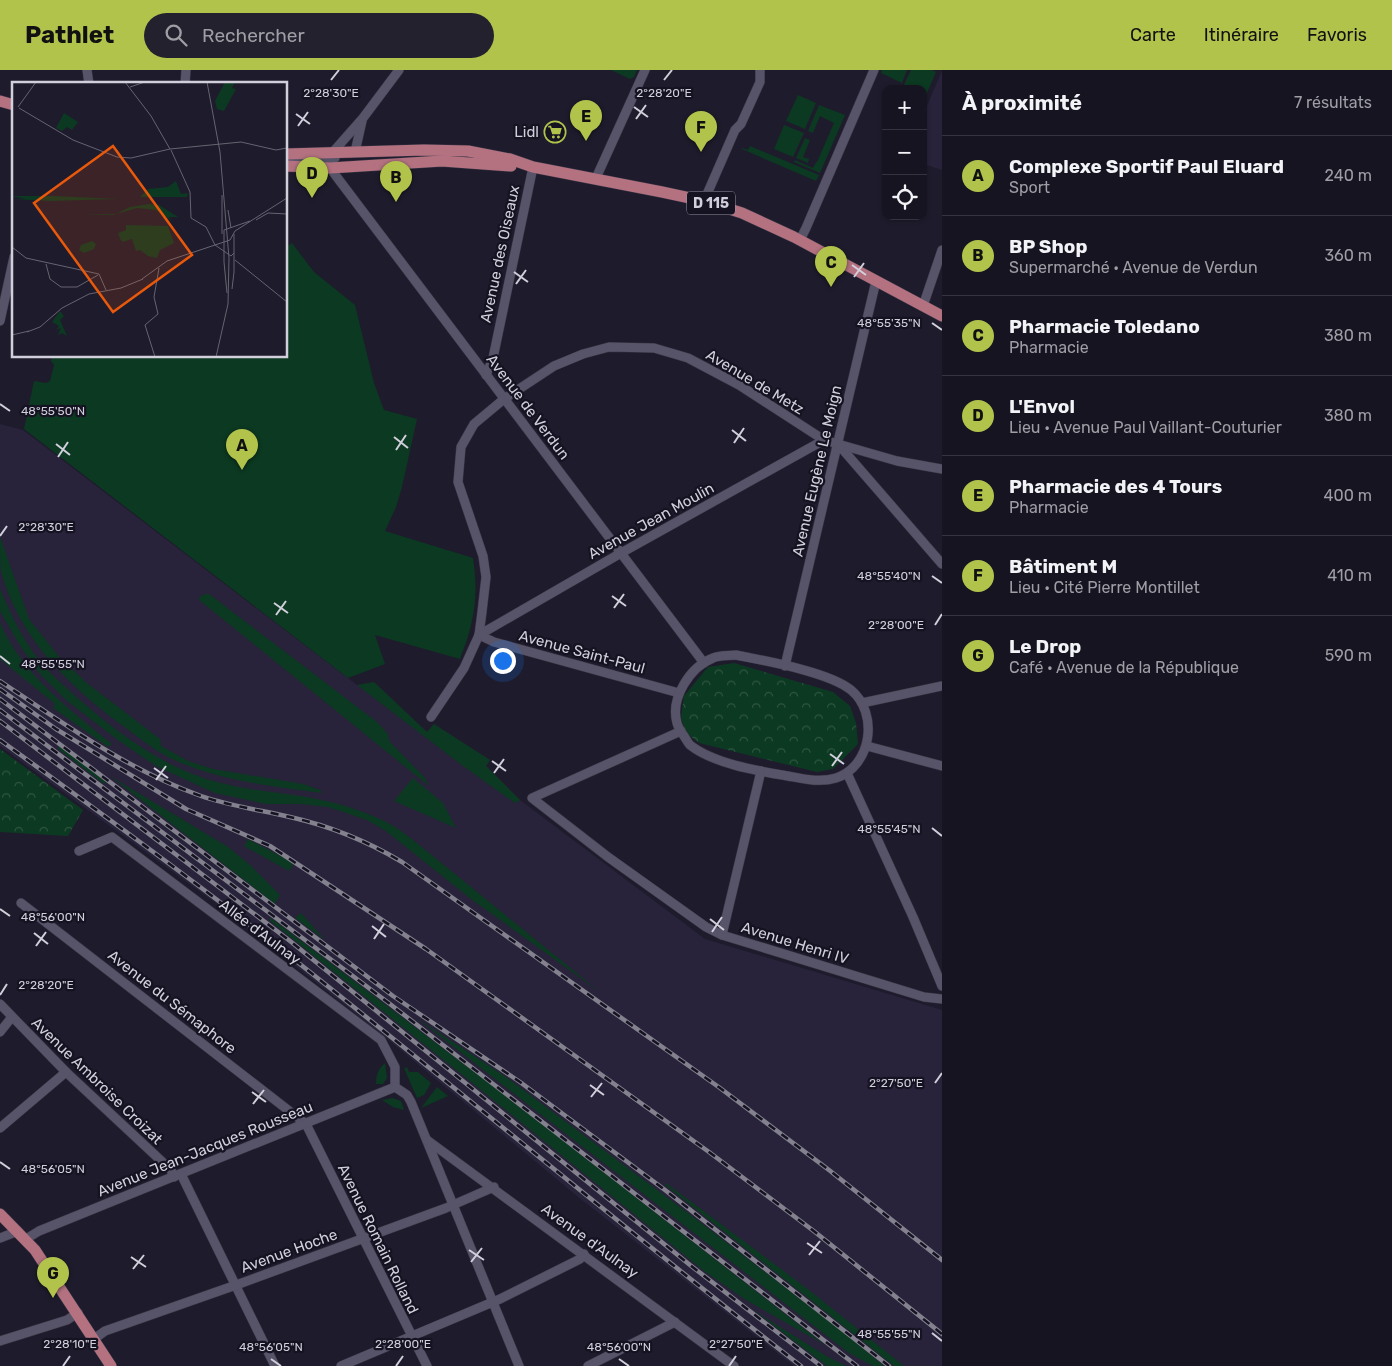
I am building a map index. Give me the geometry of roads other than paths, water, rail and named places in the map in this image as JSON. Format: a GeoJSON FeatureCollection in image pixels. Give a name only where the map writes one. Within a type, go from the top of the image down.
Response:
{"type":"FeatureCollection","features":[{"type":"Feature","properties":{"kind":"main road","name":"D 115"},"geometry":{"type":"LineString","coordinates":[[288,166],[332,160],[354,152],[424,150],[468,151],[510,159],[532,167]]}},
{"type":"Feature","properties":{"kind":"main road","name":"D 115"},"geometry":{"type":"LineString","coordinates":[[288,154],[332,160],[442,161],[532,167],[596,178],[704,201],[763,221],[942,316]]}},
{"type":"Feature","properties":{"kind":"main road"},"geometry":{"type":"LineString","coordinates":[[0,1214],[36,1250],[111,1366]]}},
{"type":"Feature","properties":{"kind":"street"},"geometry":{"type":"LineString","coordinates":[[288,160],[332,160],[399,70]]}},
{"type":"Feature","properties":{"kind":"street"},"geometry":{"type":"LineString","coordinates":[[596,178],[645,70]]}},
{"type":"Feature","properties":{"kind":"street"},"geometry":{"type":"LineString","coordinates":[[704,201],[735,130],[741,124],[760,82],[760,70]]}},
{"type":"Feature","properties":{"kind":"street"},"geometry":{"type":"LineString","coordinates":[[800,240],[874,70]]}},
{"type":"Feature","properties":{"kind":"street"},"geometry":{"type":"LineString","coordinates":[[354,152],[363,118]]}},
{"type":"Feature","properties":{"kind":"street","name":"Avenue de Verdun"},"geometry":{"type":"LineString","coordinates":[[332,160],[486,375],[704,663]]}},
{"type":"Feature","properties":{"kind":"street","name":"Avenue des Oiseaux"},"geometry":{"type":"LineString","coordinates":[[486,375],[493,358],[532,167]]}},
{"type":"Feature","properties":{"kind":"street"},"geometry":{"type":"LineString","coordinates":[[923,306],[942,250]]}},
{"type":"Feature","properties":{"kind":"street"},"geometry":{"type":"LineString","coordinates":[[0,321],[12,266]]}},
{"type":"Feature","properties":{"kind":"street","name":"Avenue Eugène Le Moign"},"geometry":{"type":"LineString","coordinates":[[786,666],[876,281]]}},
{"type":"Feature","properties":{"kind":"street","name":"Avenue de Metz"},"geometry":{"type":"LineString","coordinates":[[431,717],[464,668],[479,635],[486,577],[484,556],[458,482],[461,447],[474,424],[504,399],[554,366],[583,354],[609,347],[654,348],[688,358],[739,385],[824,440]]}},
{"type":"Feature","properties":{"kind":"street"},"geometry":{"type":"LineString","coordinates":[[824,440],[897,461],[942,469]]}},
{"type":"Feature","properties":{"kind":"street","name":"Avenue Jean Moulin"},"geometry":{"type":"LineString","coordinates":[[479,635],[621,553],[824,440]]}},
{"type":"Feature","properties":{"kind":"street"},"geometry":{"type":"LineString","coordinates":[[838,444],[942,564]]}},
{"type":"Feature","properties":{"kind":"street"},"geometry":{"type":"LineString","coordinates":[[852,461],[860,450]]}},
{"type":"Feature","properties":{"kind":"street","name":"Avenue Saint-Paul"},"geometry":{"type":"LineString","coordinates":[[479,635],[494,642],[679,693]]}},
{"type":"Feature","properties":{"kind":"street"},"geometry":{"type":"LineString","coordinates":[[736,655],[786,666],[833,678],[852,691],[862,703],[868,720],[867,746],[860,760],[847,773],[836,778],[818,781],[761,771],[737,766],[689,745],[676,722],[676,709],[679,693],[688,677],[704,663],[714,658],[736,655]]}},
{"type":"Feature","properties":{"kind":"street"},"geometry":{"type":"LineString","coordinates":[[862,703],[942,686]]}},
{"type":"Feature","properties":{"kind":"street","name":"Avenue Henri IV"},"geometry":{"type":"LineString","coordinates":[[680,731],[532,798],[668,901],[706,927],[722,935],[924,997],[942,999]]}},
{"type":"Feature","properties":{"kind":"street"},"geometry":{"type":"LineString","coordinates":[[867,746],[942,766]]}},
{"type":"Feature","properties":{"kind":"street"},"geometry":{"type":"LineString","coordinates":[[722,935],[761,771]]}},
{"type":"Feature","properties":{"kind":"street"},"geometry":{"type":"LineString","coordinates":[[847,773],[942,986]]}},
{"type":"Feature","properties":{"kind":"street","name":"Allée d'Aulnay"},"geometry":{"type":"LineString","coordinates":[[78,850],[112,837],[381,1040],[395,1068],[395,1087]]}},
{"type":"Feature","properties":{"kind":"street","name":"Avenue du Sémaphore"},"geometry":{"type":"LineString","coordinates":[[20,903],[306,1124]]}},
{"type":"Feature","properties":{"kind":"street","name":"Avenue Ambroise Croizat"},"geometry":{"type":"LineString","coordinates":[[0,1004],[66,1072],[178,1176],[236,1285],[275,1366]]}},
{"type":"Feature","properties":{"kind":"street"},"geometry":{"type":"LineString","coordinates":[[0,1032],[12,1017]]}},
{"type":"Feature","properties":{"kind":"street"},"geometry":{"type":"LineString","coordinates":[[0,1128],[66,1072]]}},
{"type":"Feature","properties":{"kind":"street"},"geometry":{"type":"LineString","coordinates":[[395,1087],[407,1095],[411,1102],[520,1366]]}},
{"type":"Feature","properties":{"kind":"street","name":"Avenue Jean-Jacques Rousseau"},"geometry":{"type":"LineString","coordinates":[[0,1238],[39,1231],[395,1087]]}},
{"type":"Feature","properties":{"kind":"street","name":"Avenue Romain Rolland"},"geometry":{"type":"LineString","coordinates":[[306,1124],[426,1366]]}},
{"type":"Feature","properties":{"kind":"street","name":"Avenue d'Aulnay"},"geometry":{"type":"LineString","coordinates":[[427,1140],[734,1366]]}},
{"type":"Feature","properties":{"kind":"street","name":"Avenue Hoche"},"geometry":{"type":"LineString","coordinates":[[94,1339],[105,1331],[236,1285],[494,1188]]}},
{"type":"Feature","properties":{"kind":"street"},"geometry":{"type":"LineString","coordinates":[[340,1366],[493,1302],[580,1259],[584,1254]]}},
{"type":"Feature","properties":{"kind":"street"},"geometry":{"type":"LineString","coordinates":[[0,1341],[66,1320],[78,1313]]}},
{"type":"Feature","properties":{"kind":"street"},"geometry":{"type":"LineString","coordinates":[[588,1366],[675,1322]]}},
{"type":"Feature","properties":{"kind":"railway"},"geometry":{"type":"LineString","coordinates":[[0,681],[122,760],[174,785],[201,796],[279,814],[334,830],[375,847],[402,862],[720,1088],[829,1170],[942,1260]]}},
{"type":"Feature","properties":{"kind":"railway"},"geometry":{"type":"LineString","coordinates":[[0,689],[56,729],[186,809],[270,846],[426,949],[709,1152],[815,1232],[942,1334]]}},
{"type":"Feature","properties":{"kind":"railway"},"geometry":{"type":"LineString","coordinates":[[0,699],[393,996],[520,1082],[665,1190],[889,1366]]}},
{"type":"Feature","properties":{"kind":"railway"},"geometry":{"type":"LineString","coordinates":[[0,710],[390,1004],[857,1366]]}},
{"type":"Feature","properties":{"kind":"railway"},"geometry":{"type":"LineString","coordinates":[[0,721],[290,941],[690,1265],[821,1366]]}},
{"type":"Feature","properties":{"kind":"railway"},"geometry":{"type":"LineString","coordinates":[[0,740],[183,874],[291,957],[801,1366]]}},
{"type":"Feature","properties":{"kind":"place","name":"Lidl"},"geometry":{"type":"Point","coordinates":[555,132]}},
{"type":"Feature","properties":{"kind":"place","name":"Pharmacie des 4 Tours"},"geometry":{"type":"Point","coordinates":[586,141]}},
{"type":"Feature","properties":{"kind":"place","name":"Bâtiment M"},"geometry":{"type":"Point","coordinates":[701,152]}},
{"type":"Feature","properties":{"kind":"place","name":"L'Envol"},"geometry":{"type":"Point","coordinates":[312,198]}},
{"type":"Feature","properties":{"kind":"place","name":"BP Shop"},"geometry":{"type":"Point","coordinates":[396,202]}},
{"type":"Feature","properties":{"kind":"place","name":"Pharmacie Toledano"},"geometry":{"type":"Point","coordinates":[831,287]}},
{"type":"Feature","properties":{"kind":"place","name":"Complexe Sportif Paul Eluard"},"geometry":{"type":"Point","coordinates":[242,470]}},
{"type":"Feature","properties":{"kind":"place","name":"Le Drop"},"geometry":{"type":"Point","coordinates":[53,1298]}}]}
